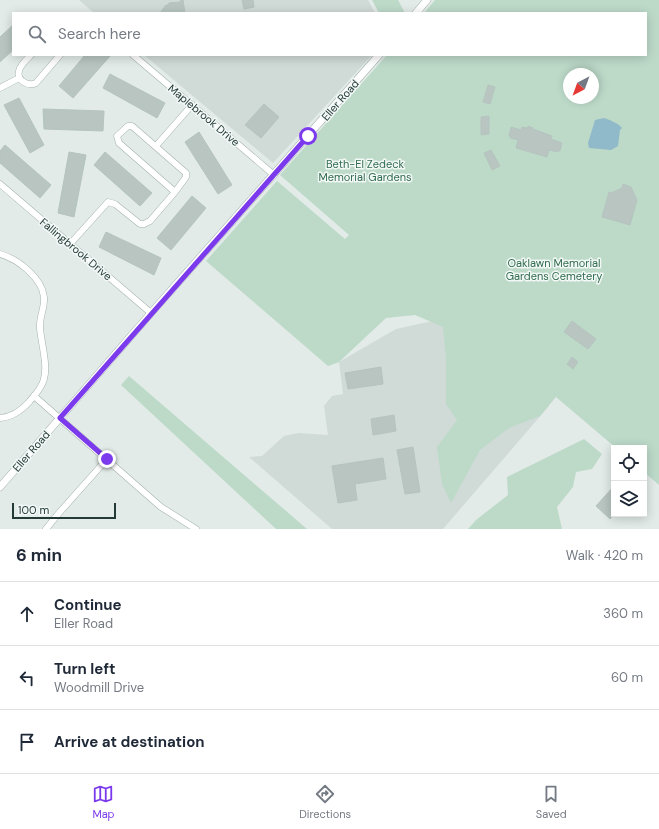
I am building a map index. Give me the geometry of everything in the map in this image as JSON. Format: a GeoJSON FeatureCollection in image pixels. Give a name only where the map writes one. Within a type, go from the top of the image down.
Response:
{"type":"FeatureCollection","features":[{"type":"Feature","properties":{"kind":"street"},"geometry":{"type":"LineString","coordinates":[[417,12],[427,0]]}},
{"type":"Feature","properties":{"kind":"street"},"geometry":{"type":"LineString","coordinates":[[19,78],[19,69],[30,56]]}},
{"type":"Feature","properties":{"kind":"street"},"geometry":{"type":"LineString","coordinates":[[19,78],[28,84],[32,85],[36,83],[58,56]]}},
{"type":"Feature","properties":{"kind":"street","name":"Maplebrook Drive"},"geometry":{"type":"LineString","coordinates":[[134,56],[274,175]]}},
{"type":"Feature","properties":{"kind":"street","name":"Eller Road"},"geometry":{"type":"LineString","coordinates":[[0,487],[151,313],[378,56]]}},
{"type":"Feature","properties":{"kind":"street"},"geometry":{"type":"LineString","coordinates":[[0,88],[19,78]]}},
{"type":"Feature","properties":{"kind":"street"},"geometry":{"type":"LineString","coordinates":[[156,146],[192,105]]}},
{"type":"Feature","properties":{"kind":"street"},"geometry":{"type":"LineString","coordinates":[[70,244],[108,202],[115,204],[140,224],[150,221],[175,192],[186,177],[186,175],[156,146],[132,126],[128,126],[117,136],[119,143],[175,192]]}},
{"type":"Feature","properties":{"kind":"street","name":"Fallingbrook Drive"},"geometry":{"type":"LineString","coordinates":[[0,184],[151,313]]}},
{"type":"Feature","properties":{"kind":"street"},"geometry":{"type":"LineString","coordinates":[[0,254],[19,263],[39,283],[42,290],[44,306],[39,326],[45,371],[43,383],[23,408],[5,418],[0,418]]}},
{"type":"Feature","properties":{"kind":"street"},"geometry":{"type":"LineString","coordinates":[[34,396],[161,507],[196,529]]}},
{"type":"Feature","properties":{"kind":"street"},"geometry":{"type":"LineString","coordinates":[[46,529],[107,459]]}},
{"type":"Feature","properties":{"kind":"shaded area"},"geometry":{"type":"Polygon","coordinates":[[[79,0],[368,0],[374,12],[93,12],[79,0]]]}},
{"type":"Feature","properties":{"kind":"shaded area"},"geometry":{"type":"Polygon","coordinates":[[[145,56],[371,56],[273,163],[145,56]]]}},
{"type":"Feature","properties":{"kind":"shaded area"},"geometry":{"type":"Polygon","coordinates":[[[446,318],[549,406],[443,529],[332,529],[249,457],[262,456],[284,436],[298,433],[328,435],[324,406],[332,396],[343,394],[339,362],[396,329],[446,318]]]}},
{"type":"Feature","properties":{"kind":"green space"},"geometry":{"type":"Polygon","coordinates":[[[372,0],[398,0],[404,12],[378,12],[372,0]]]}},
{"type":"Feature","properties":{"kind":"green space","name":"Oaklawn Memorial Gardens Cemetery"},"geometry":{"type":"Polygon","coordinates":[[[435,0],[659,0],[659,485],[647,475],[647,445],[612,445],[556,397],[540,416],[509,428],[480,450],[451,503],[442,484],[437,447],[457,420],[446,404],[446,358],[443,327],[415,315],[386,318],[339,362],[328,366],[206,261],[277,181],[345,239],[349,235],[280,175],[386,56],[647,56],[647,12],[425,12],[435,0]]]}},
{"type":"Feature","properties":{"kind":"green space"},"geometry":{"type":"Polygon","coordinates":[[[129,376],[307,529],[276,529],[121,385],[129,376]]]}},
{"type":"Feature","properties":{"kind":"green space"},"geometry":{"type":"Polygon","coordinates":[[[584,439],[602,454],[592,469],[576,472],[573,487],[557,507],[562,529],[468,529],[476,520],[508,495],[507,477],[584,439]]]}},
{"type":"Feature","properties":{"kind":"water"},"geometry":{"type":"Polygon","coordinates":[[[604,118],[616,123],[622,128],[620,130],[618,146],[611,150],[589,148],[588,143],[595,120],[604,118]]]}},
{"type":"Feature","properties":{"kind":"building"},"geometry":{"type":"Polygon","coordinates":[[[183,0],[185,12],[161,12],[169,3],[180,2],[183,0]]]}},
{"type":"Feature","properties":{"kind":"building"},"geometry":{"type":"Polygon","coordinates":[[[242,0],[253,0],[254,7],[244,9],[242,0]]]}},
{"type":"Feature","properties":{"kind":"building"},"geometry":{"type":"Polygon","coordinates":[[[12,26],[12,51],[0,62],[0,37],[12,26]]]}},
{"type":"Feature","properties":{"kind":"building"},"geometry":{"type":"Polygon","coordinates":[[[84,56],[110,56],[73,98],[59,86],[84,56]]]}},
{"type":"Feature","properties":{"kind":"building"},"geometry":{"type":"Polygon","coordinates":[[[110,74],[165,103],[157,118],[103,88],[110,74]]]}},
{"type":"Feature","properties":{"kind":"building"},"geometry":{"type":"Polygon","coordinates":[[[488,85],[495,87],[490,104],[483,102],[488,85]]]}},
{"type":"Feature","properties":{"kind":"building"},"geometry":{"type":"Polygon","coordinates":[[[19,98],[44,145],[30,153],[4,105],[19,98]]]}},
{"type":"Feature","properties":{"kind":"building"},"geometry":{"type":"Polygon","coordinates":[[[264,104],[279,117],[261,138],[245,125],[264,104]]]}},
{"type":"Feature","properties":{"kind":"building"},"geometry":{"type":"Polygon","coordinates":[[[43,109],[104,111],[103,131],[44,129],[43,109]]]}},
{"type":"Feature","properties":{"kind":"building"},"geometry":{"type":"Polygon","coordinates":[[[489,116],[489,134],[481,135],[481,117],[489,116]]]}},
{"type":"Feature","properties":{"kind":"building"},"geometry":{"type":"Polygon","coordinates":[[[528,126],[552,136],[551,139],[562,143],[560,151],[557,152],[549,150],[547,157],[516,148],[518,140],[510,138],[511,137],[509,136],[511,127],[521,130],[522,127],[528,128],[528,126]]]}},
{"type":"Feature","properties":{"kind":"building"},"geometry":{"type":"Polygon","coordinates":[[[199,132],[232,185],[218,194],[185,142],[199,132]]]}},
{"type":"Feature","properties":{"kind":"building"},"geometry":{"type":"Polygon","coordinates":[[[5,145],[51,185],[40,198],[0,163],[0,151],[5,145]]]}},
{"type":"Feature","properties":{"kind":"building"},"geometry":{"type":"Polygon","coordinates":[[[491,150],[500,166],[492,170],[484,153],[491,150]]]}},
{"type":"Feature","properties":{"kind":"building"},"geometry":{"type":"Polygon","coordinates":[[[69,152],[86,155],[74,217],[58,213],[69,152]]]}},
{"type":"Feature","properties":{"kind":"building"},"geometry":{"type":"Polygon","coordinates":[[[105,152],[152,193],[140,206],[94,165],[105,152]]]}},
{"type":"Feature","properties":{"kind":"building"},"geometry":{"type":"Polygon","coordinates":[[[623,184],[631,187],[637,200],[630,225],[602,217],[609,192],[611,193],[622,188],[623,184]]]}},
{"type":"Feature","properties":{"kind":"building"},"geometry":{"type":"Polygon","coordinates":[[[192,196],[206,208],[171,250],[157,238],[192,196]]]}},
{"type":"Feature","properties":{"kind":"building"},"geometry":{"type":"Polygon","coordinates":[[[106,232],[161,258],[154,275],[99,247],[106,232]]]}},
{"type":"Feature","properties":{"kind":"building"},"geometry":{"type":"Polygon","coordinates":[[[572,321],[596,339],[588,349],[564,332],[572,321]]]}},
{"type":"Feature","properties":{"kind":"building"},"geometry":{"type":"Polygon","coordinates":[[[572,357],[578,362],[573,369],[567,364],[572,357]]]}},
{"type":"Feature","properties":{"kind":"building"},"geometry":{"type":"Polygon","coordinates":[[[381,367],[383,384],[348,389],[345,373],[381,367]]]}},
{"type":"Feature","properties":{"kind":"building"},"geometry":{"type":"Polygon","coordinates":[[[394,415],[396,431],[373,435],[371,419],[394,415]]]}},
{"type":"Feature","properties":{"kind":"building"},"geometry":{"type":"Polygon","coordinates":[[[413,447],[420,492],[405,494],[397,450],[413,447]]]}},
{"type":"Feature","properties":{"kind":"building"},"geometry":{"type":"Polygon","coordinates":[[[383,458],[386,479],[355,484],[357,500],[338,503],[332,466],[383,458]]]}},
{"type":"Feature","properties":{"kind":"building"},"geometry":{"type":"Polygon","coordinates":[[[611,489],[612,517],[610,519],[596,506],[611,489]]]}},
{"type":"Feature","properties":{"kind":"route"},"geometry":{"type":"LineString","coordinates":[[107,459],[60,418],[308,136]]}},
{"type":"Feature","properties":{"kind":"park label","name":"Beth-El Zedeck Memorial Gardens"},"geometry":{"type":"Point","coordinates":[365,170]}}]}
